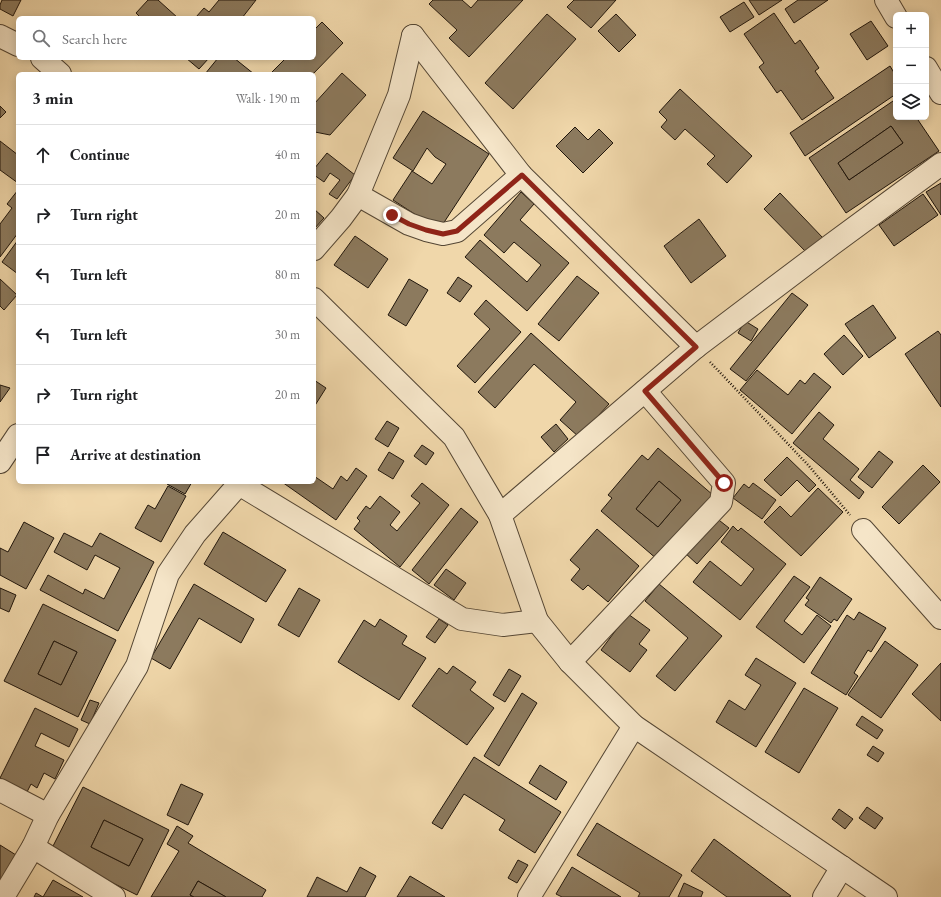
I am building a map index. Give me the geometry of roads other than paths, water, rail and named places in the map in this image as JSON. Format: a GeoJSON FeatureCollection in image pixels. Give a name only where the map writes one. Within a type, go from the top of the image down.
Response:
{"type":"FeatureCollection","features":[{"type":"Feature","properties":{"kind":"street"},"geometry":{"type":"LineString","coordinates":[[886,0],[893,12]]}},
{"type":"Feature","properties":{"kind":"street"},"geometry":{"type":"LineString","coordinates":[[0,36],[16,44]]}},
{"type":"Feature","properties":{"kind":"street"},"geometry":{"type":"LineString","coordinates":[[316,246],[341,218],[358,195],[399,95],[413,36],[522,175],[696,347]]}},
{"type":"Feature","properties":{"kind":"street"},"geometry":{"type":"LineString","coordinates":[[44,60],[58,72]]}},
{"type":"Feature","properties":{"kind":"street"},"geometry":{"type":"LineString","coordinates":[[929,73],[941,93]]}},
{"type":"Feature","properties":{"kind":"street"},"geometry":{"type":"LineString","coordinates":[[500,515],[696,347],[941,164]]}},
{"type":"Feature","properties":{"kind":"street"},"geometry":{"type":"LineString","coordinates":[[358,195],[409,224],[443,234],[457,231],[522,175]]}},
{"type":"Feature","properties":{"kind":"street"},"geometry":{"type":"LineString","coordinates":[[317,308],[454,437],[500,515],[537,620],[570,662],[634,726],[886,897]]}},
{"type":"Feature","properties":{"kind":"street"},"geometry":{"type":"LineString","coordinates":[[570,662],[720,502],[724,483],[645,391]]}},
{"type":"Feature","properties":{"kind":"street"},"geometry":{"type":"LineString","coordinates":[[0,462],[16,437]]}},
{"type":"Feature","properties":{"kind":"street"},"geometry":{"type":"LineString","coordinates":[[3,897],[32,847],[48,815],[137,666],[168,574],[195,534],[237,484]]}},
{"type":"Feature","properties":{"kind":"street"},"geometry":{"type":"LineString","coordinates":[[240,484],[462,619],[503,626],[537,620]]}},
{"type":"Feature","properties":{"kind":"street"},"geometry":{"type":"LineString","coordinates":[[863,530],[941,618]]}},
{"type":"Feature","properties":{"kind":"street"},"geometry":{"type":"LineString","coordinates":[[529,897],[634,726]]}},
{"type":"Feature","properties":{"kind":"street"},"geometry":{"type":"LineString","coordinates":[[0,790],[48,815]]}},
{"type":"Feature","properties":{"kind":"street"},"geometry":{"type":"LineString","coordinates":[[32,847],[114,897]]}},
{"type":"Feature","properties":{"kind":"street"},"geometry":{"type":"LineString","coordinates":[[824,897],[842,867]]}}]}
